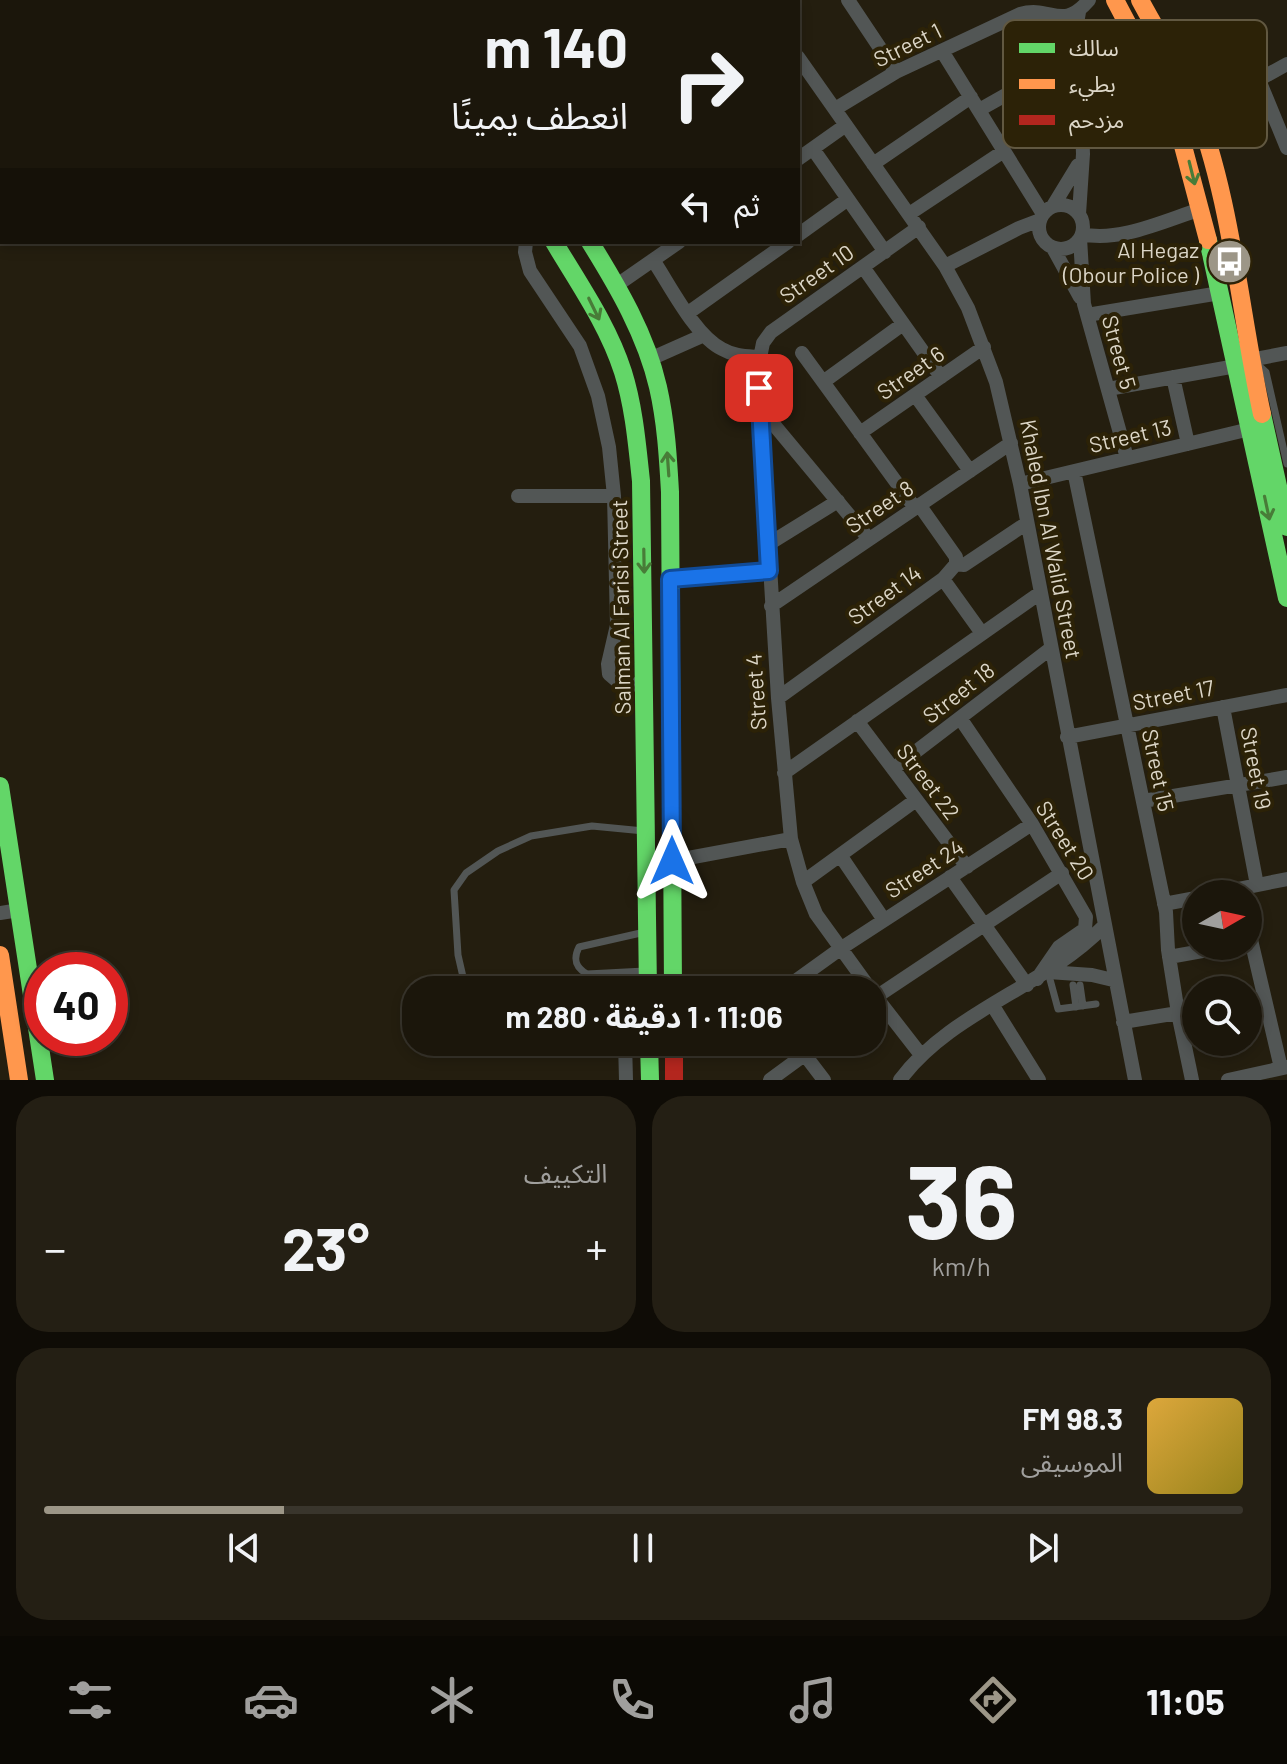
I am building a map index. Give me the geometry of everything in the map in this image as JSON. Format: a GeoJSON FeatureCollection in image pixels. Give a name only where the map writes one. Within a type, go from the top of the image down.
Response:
{"type":"FeatureCollection","features":[{"type":"Feature","properties":{"kind":"street"},"geometry":{"type":"LineString","coordinates":[[848,0],[896,72]]}},
{"type":"Feature","properties":{"kind":"street"},"geometry":{"type":"LineString","coordinates":[[1115,0],[1126,20]]}},
{"type":"Feature","properties":{"kind":"street"},"geometry":{"type":"LineString","coordinates":[[1140,0],[1151,20]]}},
{"type":"Feature","properties":{"kind":"street","name":"Street 1"},"geometry":{"type":"LineString","coordinates":[[1007,20],[1020,14],[1061,18],[1084,6]]}},
{"type":"Feature","properties":{"kind":"street"},"geometry":{"type":"LineString","coordinates":[[1043,14],[1047,20]]}},
{"type":"Feature","properties":{"kind":"street","name":"Street 1"},"geometry":{"type":"LineString","coordinates":[[835,109],[896,72],[1003,22]]}},
{"type":"Feature","properties":{"kind":"street"},"geometry":{"type":"LineString","coordinates":[[942,51],[1045,214]]}},
{"type":"Feature","properties":{"kind":"street","name":"Khaled Ibn Al Walid Street"},"geometry":{"type":"LineString","coordinates":[[800,60],[945,266],[984,347],[996,382],[1020,484],[1113,980],[1135,1080]]}},
{"type":"Feature","properties":{"kind":"street"},"geometry":{"type":"LineString","coordinates":[[1267,75],[1287,64]]}},
{"type":"Feature","properties":{"kind":"street"},"geometry":{"type":"LineString","coordinates":[[979,110],[1003,95]]}},
{"type":"Feature","properties":{"kind":"street"},"geometry":{"type":"LineString","coordinates":[[873,164],[971,97]]}},
{"type":"Feature","properties":{"kind":"street"},"geometry":{"type":"LineString","coordinates":[[1267,99],[1287,148]]}},
{"type":"Feature","properties":{"kind":"street"},"geometry":{"type":"LineString","coordinates":[[800,158],[846,125]]}},
{"type":"Feature","properties":{"kind":"street"},"geometry":{"type":"LineString","coordinates":[[1083,148],[1083,154],[1079,214],[1081,236],[1071,247],[1053,248],[1040,235],[1045,214],[1075,172],[1083,154]]}},
{"type":"Feature","properties":{"kind":"street"},"geometry":{"type":"LineString","coordinates":[[1184,148],[1220,293],[1234,312]]}},
{"type":"Feature","properties":{"kind":"street"},"geometry":{"type":"LineString","coordinates":[[1207,148],[1236,266],[1234,312],[1250,429],[1287,598]]}},
{"type":"Feature","properties":{"kind":"street"},"geometry":{"type":"LineString","coordinates":[[813,149],[885,252]]}},
{"type":"Feature","properties":{"kind":"street"},"geometry":{"type":"LineString","coordinates":[[909,214],[1004,151]]}},
{"type":"Feature","properties":{"kind":"street"},"geometry":{"type":"LineString","coordinates":[[800,234],[848,199]]}},
{"type":"Feature","properties":{"kind":"street"},"geometry":{"type":"LineString","coordinates":[[945,266],[1045,214],[1067,206],[1079,214]]}},
{"type":"Feature","properties":{"kind":"street"},"geometry":{"type":"LineString","coordinates":[[1081,236],[1111,237],[1201,209]]}},
{"type":"Feature","properties":{"kind":"street","name":"Street 10"},"geometry":{"type":"LineString","coordinates":[[758,363],[763,343],[771,332],[919,227]]}},
{"type":"Feature","properties":{"kind":"street","name":"Street 5"},"geometry":{"type":"LineString","coordinates":[[1081,236],[1086,309],[1127,458]]}},
{"type":"Feature","properties":{"kind":"street"},"geometry":{"type":"LineString","coordinates":[[526,244],[530,271],[580,346],[598,396],[609,447],[614,496],[617,625],[608,664],[609,674],[616,680],[645,687]]}},
{"type":"Feature","properties":{"kind":"street","name":"Salman Al Farisi Street"},"geometry":{"type":"LineString","coordinates":[[555,244],[590,301],[622,370],[634,425],[644,537],[648,976]]}},
{"type":"Feature","properties":{"kind":"street"},"geometry":{"type":"LineString","coordinates":[[591,244],[617,285],[650,359],[667,447],[670,492],[673,976]]}},
{"type":"Feature","properties":{"kind":"street"},"geometry":{"type":"LineString","coordinates":[[617,285],[676,244]]}},
{"type":"Feature","properties":{"kind":"street"},"geometry":{"type":"LineString","coordinates":[[688,313],[785,244]]}},
{"type":"Feature","properties":{"kind":"street","name":"Street 5"},"geometry":{"type":"LineString","coordinates":[[1053,248],[1086,309]]}},
{"type":"Feature","properties":{"kind":"street"},"geometry":{"type":"LineString","coordinates":[[653,260],[704,335],[719,348],[758,363]]}},
{"type":"Feature","properties":{"kind":"street"},"geometry":{"type":"LineString","coordinates":[[1214,264],[1217,269],[1227,272],[1236,266]]}},
{"type":"Feature","properties":{"kind":"street"},"geometry":{"type":"LineString","coordinates":[[863,267],[941,377]]}},
{"type":"Feature","properties":{"kind":"street"},"geometry":{"type":"LineString","coordinates":[[1086,309],[1220,293]]}},
{"type":"Feature","properties":{"kind":"street"},"geometry":{"type":"LineString","coordinates":[[823,382],[903,324]]}},
{"type":"Feature","properties":{"kind":"street"},"geometry":{"type":"LineString","coordinates":[[650,359],[704,335]]}},
{"type":"Feature","properties":{"kind":"street","name":"Street 6"},"geometry":{"type":"LineString","coordinates":[[860,433],[984,347]]}},
{"type":"Feature","properties":{"kind":"street"},"geometry":{"type":"LineString","coordinates":[[802,353],[956,557],[956,564],[964,565],[1027,523]]}},
{"type":"Feature","properties":{"kind":"street"},"geometry":{"type":"LineString","coordinates":[[1108,389],[1287,353]]}},
{"type":"Feature","properties":{"kind":"street","name":"Street 4"},"geometry":{"type":"LineString","coordinates":[[758,363],[771,606],[791,839],[816,914],[860,976]]}},
{"type":"Feature","properties":{"kind":"street"},"geometry":{"type":"LineString","coordinates":[[1243,363],[1282,480],[1287,527]]}},
{"type":"Feature","properties":{"kind":"street"},"geometry":{"type":"LineString","coordinates":[[1173,377],[1188,444]]}},
{"type":"Feature","properties":{"kind":"street"},"geometry":{"type":"LineString","coordinates":[[915,395],[970,471]]}},
{"type":"Feature","properties":{"kind":"street"},"geometry":{"type":"LineString","coordinates":[[760,407],[869,539]]}},
{"type":"Feature","properties":{"kind":"street","name":"Street 13"},"geometry":{"type":"LineString","coordinates":[[1020,484],[1250,429]]}},
{"type":"Feature","properties":{"kind":"street","name":"Street 8"},"geometry":{"type":"LineString","coordinates":[[771,606],[1011,443]]}},
{"type":"Feature","properties":{"kind":"street","name":"Street 15"},"geometry":{"type":"LineString","coordinates":[[1074,471],[1164,904],[1169,957],[1192,1080]]}},
{"type":"Feature","properties":{"kind":"street"},"geometry":{"type":"LineString","coordinates":[[518,496],[614,496]]}},
{"type":"Feature","properties":{"kind":"street"},"geometry":{"type":"LineString","coordinates":[[767,545],[838,501]]}},
{"type":"Feature","properties":{"kind":"street","name":"Street 14"},"geometry":{"type":"LineString","coordinates":[[778,698],[943,579],[956,564]]}},
{"type":"Feature","properties":{"kind":"street"},"geometry":{"type":"LineString","coordinates":[[670,579],[769,571]]}},
{"type":"Feature","properties":{"kind":"street"},"geometry":{"type":"LineString","coordinates":[[943,579],[981,632]]}},
{"type":"Feature","properties":{"kind":"street"},"geometry":{"type":"LineString","coordinates":[[784,773],[1040,593]]}},
{"type":"Feature","properties":{"kind":"street","name":"Street 18"},"geometry":{"type":"LineString","coordinates":[[893,769],[1050,649]]}},
{"type":"Feature","properties":{"kind":"street","name":"Street 17"},"geometry":{"type":"LineString","coordinates":[[1067,737],[1287,695]]}},
{"type":"Feature","properties":{"kind":"street","name":"Street 19"},"geometry":{"type":"LineString","coordinates":[[1223,707],[1256,880]]}},
{"type":"Feature","properties":{"kind":"street","name":"Street 20"},"geometry":{"type":"LineString","coordinates":[[960,718],[1032,824],[1086,917],[1087,926],[1059,947],[1037,979]]}},
{"type":"Feature","properties":{"kind":"street","name":"Street 22"},"geometry":{"type":"LineString","coordinates":[[857,721],[967,867]]}},
{"type":"Feature","properties":{"kind":"street"},"geometry":{"type":"LineString","coordinates":[[1143,801],[1287,777]]}},
{"type":"Feature","properties":{"kind":"street"},"geometry":{"type":"LineString","coordinates":[[0,786],[9,912],[45,1080]]}},
{"type":"Feature","properties":{"kind":"street"},"geometry":{"type":"LineString","coordinates":[[803,882],[916,800]]}},
{"type":"Feature","properties":{"kind":"street","name":"Street 24"},"geometry":{"type":"LineString","coordinates":[[802,976],[1032,824]]}},
{"type":"Feature","properties":{"kind":"street"},"geometry":{"type":"LineString","coordinates":[[672,861],[791,839]]}},
{"type":"Feature","properties":{"kind":"street"},"geometry":{"type":"LineString","coordinates":[[840,855],[884,920]]}},
{"type":"Feature","properties":{"kind":"street"},"geometry":{"type":"LineString","coordinates":[[886,985],[1062,873]]}},
{"type":"Feature","properties":{"kind":"street"},"geometry":{"type":"LineString","coordinates":[[950,877],[984,925],[1037,979]]}},
{"type":"Feature","properties":{"kind":"street"},"geometry":{"type":"LineString","coordinates":[[1262,884],[1287,879]]}},
{"type":"Feature","properties":{"kind":"street"},"geometry":{"type":"LineString","coordinates":[[1164,904],[1182,901]]}},
{"type":"Feature","properties":{"kind":"street"},"geometry":{"type":"LineString","coordinates":[[907,1077],[921,1055],[936,1041],[1077,952],[1103,927]]}},
{"type":"Feature","properties":{"kind":"street"},"geometry":{"type":"LineString","coordinates":[[0,955],[19,1080]]}},
{"type":"Feature","properties":{"kind":"street"},"geometry":{"type":"LineString","coordinates":[[1169,957],[1182,955]]}},
{"type":"Feature","properties":{"kind":"street"},"geometry":{"type":"LineString","coordinates":[[1228,1080],[1284,1067],[1255,960]]}},
{"type":"Feature","properties":{"kind":"street"},"geometry":{"type":"LineString","coordinates":[[1037,979],[1070,972],[1113,980]]}},
{"type":"Feature","properties":{"kind":"street"},"geometry":{"type":"LineString","coordinates":[[993,1006],[1039,1080]]}},
{"type":"Feature","properties":{"kind":"street","name":"Street 4"},"geometry":{"type":"LineString","coordinates":[[886,1010],[921,1055]]}},
{"type":"Feature","properties":{"kind":"street"},"geometry":{"type":"LineString","coordinates":[[1123,1022],[1178,1013]]}},
{"type":"Feature","properties":{"kind":"street"},"geometry":{"type":"LineString","coordinates":[[625,1056],[626,1080]]}},
{"type":"Feature","properties":{"kind":"street"},"geometry":{"type":"LineString","coordinates":[[649,1056],[650,1080]]}},
{"type":"Feature","properties":{"kind":"street"},"geometry":{"type":"LineString","coordinates":[[674,1056],[674,1080]]}},
{"type":"Feature","properties":{"kind":"street"},"geometry":{"type":"LineString","coordinates":[[770,1080],[803,1056]]}},
{"type":"Feature","properties":{"kind":"street"},"geometry":{"type":"LineString","coordinates":[[805,1056],[824,1080]]}},
{"type":"Feature","properties":{"kind":"lane"},"geometry":{"type":"LineString","coordinates":[[1243,363],[1258,364],[1266,372],[1287,464]]}},
{"type":"Feature","properties":{"kind":"lane"},"geometry":{"type":"LineString","coordinates":[[463,976],[458,955],[454,890],[466,873],[498,851],[531,836],[592,826],[647,832]]}},
{"type":"Feature","properties":{"kind":"lane"},"geometry":{"type":"LineString","coordinates":[[611,976],[587,974],[580,970],[575,954],[579,947],[647,931]]}},
{"type":"Feature","properties":{"kind":"lane"},"geometry":{"type":"LineString","coordinates":[[1037,979],[1062,1010],[1096,1004]]}},
{"type":"Feature","properties":{"kind":"lane"},"geometry":{"type":"LineString","coordinates":[[1076,985],[1080,1007]]}},
{"type":"Feature","properties":{"kind":"traffic: fast"},"geometry":{"type":"LineString","coordinates":[[1208,240],[1287,598]]}},
{"type":"Feature","properties":{"kind":"traffic: fast"},"geometry":{"type":"LineString","coordinates":[[555,244],[592,305],[617,355],[630,399],[636,439],[641,481],[648,976]]}},
{"type":"Feature","properties":{"kind":"traffic: fast"},"geometry":{"type":"LineString","coordinates":[[591,244],[639,330],[653,368],[663,413],[670,492],[673,976]]}},
{"type":"Feature","properties":{"kind":"traffic: fast"},"geometry":{"type":"LineString","coordinates":[[1262,414],[1287,527]]}},
{"type":"Feature","properties":{"kind":"traffic: fast"},"geometry":{"type":"LineString","coordinates":[[0,786],[45,1080]]}},
{"type":"Feature","properties":{"kind":"traffic: fast"},"geometry":{"type":"LineString","coordinates":[[649,1056],[650,1080]]}},
{"type":"Feature","properties":{"kind":"traffic: slow"},"geometry":{"type":"LineString","coordinates":[[1115,0],[1126,20]]}},
{"type":"Feature","properties":{"kind":"traffic: slow"},"geometry":{"type":"LineString","coordinates":[[1140,0],[1151,20]]}},
{"type":"Feature","properties":{"kind":"traffic: slow"},"geometry":{"type":"LineString","coordinates":[[1184,148],[1208,240]]}},
{"type":"Feature","properties":{"kind":"traffic: slow"},"geometry":{"type":"LineString","coordinates":[[1209,148],[1226,214],[1262,414]]}},
{"type":"Feature","properties":{"kind":"traffic: slow"},"geometry":{"type":"LineString","coordinates":[[0,955],[19,1080]]}},
{"type":"Feature","properties":{"kind":"traffic: jam"},"geometry":{"type":"LineString","coordinates":[[674,1056],[674,1080]]}},
{"type":"Feature","properties":{"kind":"place","name":"Al Hegaz (Obour Police )"},"geometry":{"type":"Point","coordinates":[1230,262]}},
{"type":"Feature","properties":{"kind":"route"},"geometry":{"type":"LineString","coordinates":[[672,861],[670,579],[769,571],[759,388]]}}]}
